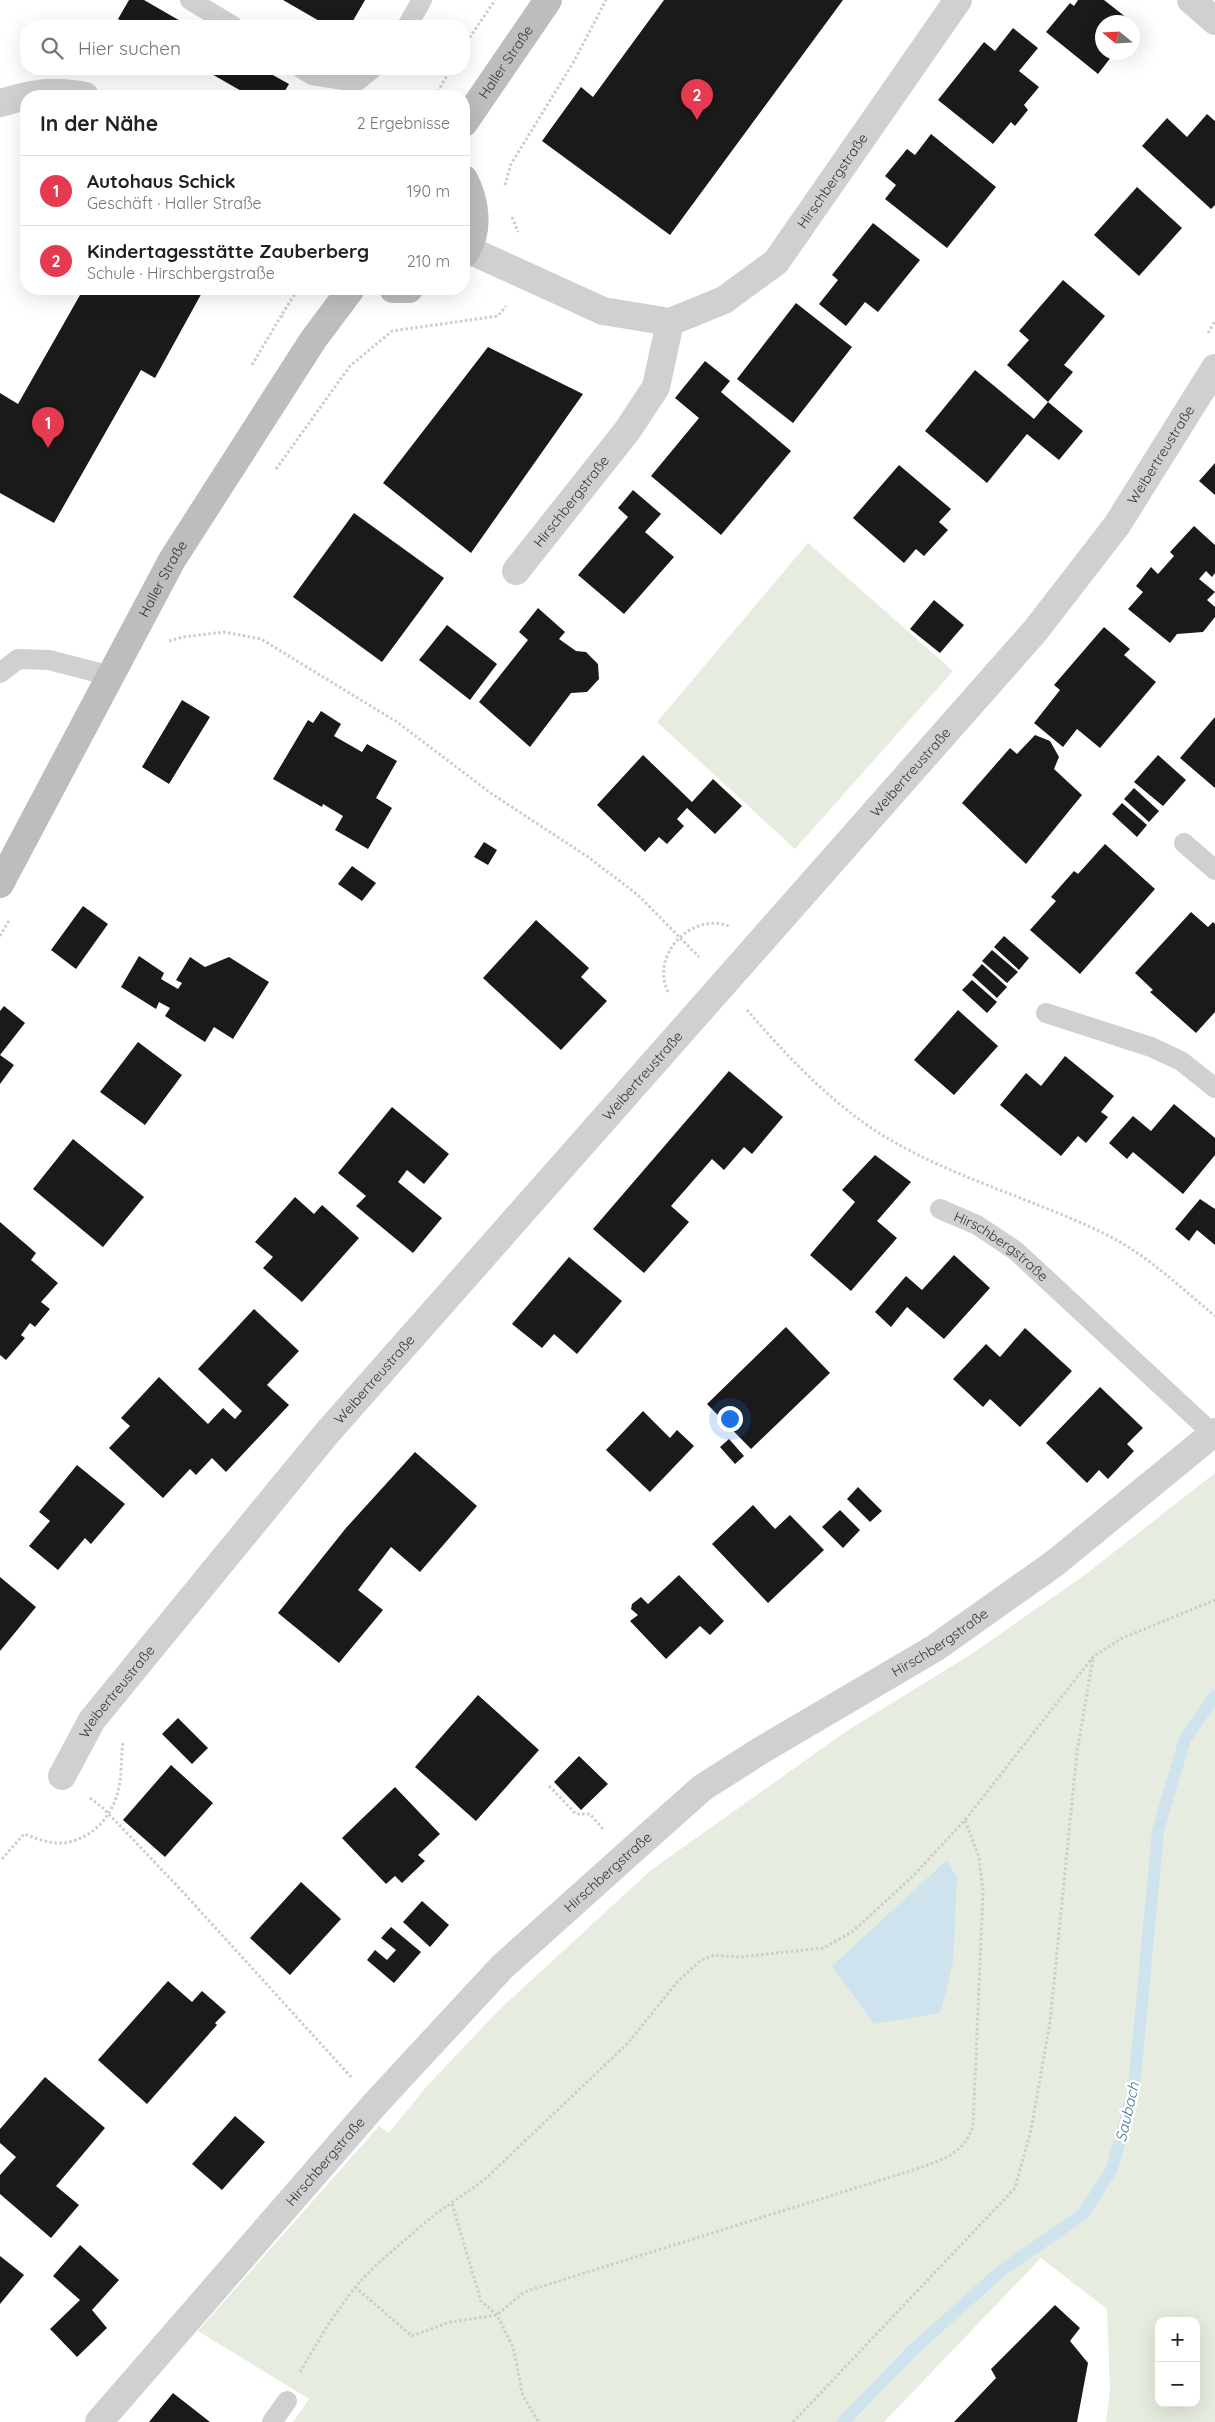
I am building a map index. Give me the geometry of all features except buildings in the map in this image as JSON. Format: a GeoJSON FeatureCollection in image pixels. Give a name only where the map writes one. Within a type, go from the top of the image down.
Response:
{"type":"FeatureCollection","features":[{"type":"Feature","properties":{"kind":"street","name":"Haller Straße"},"geometry":{"type":"LineString","coordinates":[[470,115],[548,0]]}},
{"type":"Feature","properties":{"kind":"street","name":"Hirschbergstraße"},"geometry":{"type":"LineString","coordinates":[[516,571],[627,431],[656,387],[670,322],[724,300],[776,262],[958,0]]}},
{"type":"Feature","properties":{"kind":"street"},"geometry":{"type":"LineString","coordinates":[[1191,0],[1215,21]]}},
{"type":"Feature","properties":{"kind":"street"},"geometry":{"type":"LineString","coordinates":[[0,103],[20,97]]}},
{"type":"Feature","properties":{"kind":"street"},"geometry":{"type":"LineString","coordinates":[[470,191],[474,212],[473,231],[470,240]]}},
{"type":"Feature","properties":{"kind":"street"},"geometry":{"type":"LineString","coordinates":[[470,254],[526,276],[603,311],[670,322]]}},
{"type":"Feature","properties":{"kind":"street","name":"Haller Straße"},"geometry":{"type":"LineString","coordinates":[[0,884],[172,560],[313,340],[347,295]]}},
{"type":"Feature","properties":{"kind":"street","name":"Weibertreustraße"},"geometry":{"type":"LineString","coordinates":[[62,1776],[92,1720],[327,1433],[1040,623],[1117,526],[1215,368]]}},
{"type":"Feature","properties":{"kind":"street","name":"Hirschbergstraße"},"geometry":{"type":"LineString","coordinates":[[100,2422],[188,2317],[293,2201],[375,2104],[502,1967],[702,1788],[760,1751],[935,1648],[1055,1563],[1214,1433]]}},
{"type":"Feature","properties":{"kind":"lane"},"geometry":{"type":"LineString","coordinates":[[190,0],[223,20]]}},
{"type":"Feature","properties":{"kind":"lane"},"geometry":{"type":"LineString","coordinates":[[410,20],[422,0]]}},
{"type":"Feature","properties":{"kind":"lane"},"geometry":{"type":"LineString","coordinates":[[312,75],[356,82],[365,75]]}},
{"type":"Feature","properties":{"kind":"lane"},"geometry":{"type":"LineString","coordinates":[[0,673],[18,659],[49,660],[111,676]]}},
{"type":"Feature","properties":{"kind":"lane"},"geometry":{"type":"LineString","coordinates":[[1184,843],[1215,870]]}},
{"type":"Feature","properties":{"kind":"lane"},"geometry":{"type":"LineString","coordinates":[[1046,1013],[1151,1047],[1181,1061],[1215,1088]]}},
{"type":"Feature","properties":{"kind":"lane","name":"Hirschbergstraße"},"geometry":{"type":"LineString","coordinates":[[940,1209],[977,1225],[1016,1252],[1214,1433]]}},
{"type":"Feature","properties":{"kind":"lane"},"geometry":{"type":"LineString","coordinates":[[272,2422],[287,2401]]}},
{"type":"Feature","properties":{"kind":"path"},"geometry":{"type":"LineString","coordinates":[[470,37],[495,0]]}},
{"type":"Feature","properties":{"kind":"path"},"geometry":{"type":"LineString","coordinates":[[505,188],[511,164],[573,63],[606,0]]}},
{"type":"Feature","properties":{"kind":"path"},"geometry":{"type":"LineString","coordinates":[[439,90],[447,75]]}},
{"type":"Feature","properties":{"kind":"path"},"geometry":{"type":"LineString","coordinates":[[270,477],[350,366],[392,331],[498,316],[526,276],[531,259],[511,214]]}},
{"type":"Feature","properties":{"kind":"path"},"geometry":{"type":"LineString","coordinates":[[127,646],[157,645],[183,637],[224,632],[261,638],[397,722],[492,794],[588,857],[638,895],[724,982],[754,1018],[823,1090],[879,1132],[946,1170],[1104,1234],[1151,1263],[1215,1316]]}},
{"type":"Feature","properties":{"kind":"path"},"geometry":{"type":"LineString","coordinates":[[0,936],[14,912]]}},
{"type":"Feature","properties":{"kind":"path"},"geometry":{"type":"LineString","coordinates":[[287,2401],[302,2368],[329,2323],[356,2287],[376,2266],[434,2215],[484,2180],[628,2043],[678,1981],[700,1961],[714,1955],[740,1957],[823,1948],[859,1926],[911,1878],[965,1820],[1093,1657],[1120,1639],[1215,1600]]}},
{"type":"Feature","properties":{"kind":"path"},"geometry":{"type":"LineString","coordinates":[[793,2422],[1015,2188],[1031,2130],[1050,2022],[1077,1752],[1093,1657]]}},
{"type":"Feature","properties":{"kind":"path"},"geometry":{"type":"LineString","coordinates":[[549,1786],[576,1814],[590,1814],[604,1832]]}},
{"type":"Feature","properties":{"kind":"path"},"geometry":{"type":"LineString","coordinates":[[103,1808],[182,1891],[375,2104]]}},
{"type":"Feature","properties":{"kind":"path"},"geometry":{"type":"LineString","coordinates":[[356,2287],[412,2336],[450,2322],[497,2315],[524,2292],[913,2170],[951,2156],[970,2137],[973,2126],[983,1892],[979,1858],[965,1820]]}},
{"type":"Feature","properties":{"kind":"path"},"geometry":{"type":"LineString","coordinates":[[452,2204],[481,2301],[497,2315],[513,2348],[523,2396],[539,2422]]}},
{"type":"Feature","properties":{"kind":"shaded area"},"geometry":{"type":"Polygon","coordinates":[[[808,543],[953,671],[795,849],[657,722],[808,543]]]}},
{"type":"Feature","properties":{"kind":"shaded area"},"geometry":{"type":"Polygon","coordinates":[[[1215,1473],[1215,2422],[1106,2422],[1110,2391],[1107,2309],[1041,2258],[884,2422],[293,2422],[309,2399],[198,2331],[379,2126],[389,2133],[427,2086],[498,2011],[650,1871],[845,1732],[970,1655],[1086,1574],[1215,1473]]]}},
{"type":"Feature","properties":{"kind":"water"},"geometry":{"type":"Polygon","coordinates":[[[947,1860],[957,1878],[953,1963],[940,2013],[874,2024],[832,1966],[947,1860]]]}},
{"type":"Feature","properties":{"kind":"waterway","name":"Saubach"},"geometry":{"type":"LineString","coordinates":[[843,2422],[915,2348],[1001,2271],[1083,2214],[1112,2169],[1134,2087],[1158,1831],[1185,1739],[1215,1696]]}},
{"type":"Feature","properties":{"kind":"place","name":"Kindertagesstätte Zauberberg"},"geometry":{"type":"Point","coordinates":[697,120]}},
{"type":"Feature","properties":{"kind":"place","name":"Autohaus Schick"},"geometry":{"type":"Point","coordinates":[48,448]}}]}
